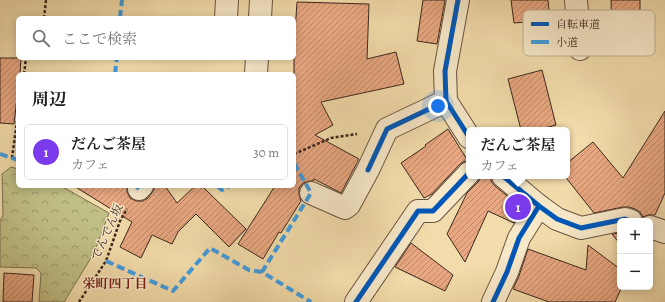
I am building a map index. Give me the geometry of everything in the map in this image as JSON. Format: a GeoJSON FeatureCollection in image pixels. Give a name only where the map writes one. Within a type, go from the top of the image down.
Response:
{"type":"FeatureCollection","features":[{"type":"Feature","properties":{"kind":"street"},"geometry":{"type":"LineString","coordinates":[[226,16],[228,0]]}},
{"type":"Feature","properties":{"kind":"street"},"geometry":{"type":"LineString","coordinates":[[260,16],[261,0]]}},
{"type":"Feature","properties":{"kind":"street"},"geometry":{"type":"LineString","coordinates":[[458,0],[445,71],[446,101],[466,132]]}},
{"type":"Feature","properties":{"kind":"street"},"geometry":{"type":"LineString","coordinates":[[576,0],[577,10]]}},
{"type":"Feature","properties":{"kind":"street"},"geometry":{"type":"LineString","coordinates":[[256,72],[257,60]]}},
{"type":"Feature","properties":{"kind":"street"},"geometry":{"type":"LineString","coordinates":[[311,193],[345,208],[349,205],[368,170],[387,129],[446,101]]}},
{"type":"Feature","properties":{"kind":"street"},"geometry":{"type":"LineString","coordinates":[[356,302],[418,211],[433,211],[466,176]]}},
{"type":"Feature","properties":{"kind":"street"},"geometry":{"type":"LineString","coordinates":[[507,179],[557,219],[582,228],[617,221]]}},
{"type":"Feature","properties":{"kind":"street"},"geometry":{"type":"LineString","coordinates":[[493,302],[507,272],[519,238],[539,206]]}},
{"type":"Feature","properties":{"kind":"street"},"geometry":{"type":"LineString","coordinates":[[653,228],[665,232]]}},
{"type":"Feature","properties":{"kind":"path"},"geometry":{"type":"LineString","coordinates":[[44,16],[46,0]]}},
{"type":"Feature","properties":{"kind":"path"},"geometry":{"type":"LineString","coordinates":[[24,72],[26,60]]}},
{"type":"Feature","properties":{"kind":"path"},"geometry":{"type":"LineString","coordinates":[[12,158],[16,129]]}},
{"type":"Feature","properties":{"kind":"path"},"geometry":{"type":"LineString","coordinates":[[296,153],[331,138]]}},
{"type":"Feature","properties":{"kind":"green space"},"geometry":{"type":"Polygon","coordinates":[[[11,167],[16,168],[16,188],[65,188],[109,213],[94,253],[64,302],[39,302],[41,273],[36,268],[0,267],[0,221],[3,215],[2,174],[11,167]]]}},
{"type":"Feature","properties":{"kind":"building"},"geometry":{"type":"Polygon","coordinates":[[[423,0],[445,0],[437,44],[417,41],[423,0]]]}},
{"type":"Feature","properties":{"kind":"building"},"geometry":{"type":"Polygon","coordinates":[[[511,0],[548,0],[549,10],[523,10],[523,22],[514,23],[511,0]]]}},
{"type":"Feature","properties":{"kind":"building"},"geometry":{"type":"Polygon","coordinates":[[[611,0],[640,0],[640,10],[611,10],[611,0]]]}},
{"type":"Feature","properties":{"kind":"building"},"geometry":{"type":"Polygon","coordinates":[[[297,2],[369,4],[367,59],[396,52],[404,84],[321,102],[333,125],[315,135],[359,159],[341,193],[314,179],[313,181],[303,183],[299,188],[301,201],[281,233],[279,232],[263,259],[238,244],[274,188],[296,188],[296,72],[294,72],[294,60],[296,60],[297,2]]]}},
{"type":"Feature","properties":{"kind":"building"},"geometry":{"type":"Polygon","coordinates":[[[0,58],[16,58],[16,60],[21,60],[20,72],[16,72],[16,106],[14,124],[0,123],[0,58]]]}},
{"type":"Feature","properties":{"kind":"building"},"geometry":{"type":"Polygon","coordinates":[[[542,70],[556,125],[548,127],[520,127],[508,79],[542,70]]]}},
{"type":"Feature","properties":{"kind":"building"},"geometry":{"type":"Polygon","coordinates":[[[665,111],[665,193],[655,215],[643,217],[640,212],[629,207],[594,213],[567,179],[570,179],[570,161],[593,142],[623,178],[665,111]]]}},
{"type":"Feature","properties":{"kind":"building"},"geometry":{"type":"Polygon","coordinates":[[[448,129],[466,158],[466,161],[460,164],[432,194],[424,198],[401,163],[426,146],[425,145],[448,129]]]}},
{"type":"Feature","properties":{"kind":"building"},"geometry":{"type":"Polygon","coordinates":[[[480,179],[491,179],[495,186],[523,209],[514,223],[488,211],[465,262],[447,234],[467,193],[480,179]]]}},
{"type":"Feature","properties":{"kind":"building"},"geometry":{"type":"Polygon","coordinates":[[[77,188],[127,188],[130,198],[136,201],[143,201],[148,198],[154,188],[166,188],[177,203],[193,188],[204,188],[246,229],[229,247],[196,214],[178,232],[172,244],[152,235],[141,258],[120,247],[132,222],[77,188]]]}},
{"type":"Feature","properties":{"kind":"building"},"geometry":{"type":"Polygon","coordinates":[[[617,233],[617,240],[612,234],[617,233]]]}},
{"type":"Feature","properties":{"kind":"building"},"geometry":{"type":"Polygon","coordinates":[[[411,243],[453,275],[445,291],[395,267],[411,243]]]}},
{"type":"Feature","properties":{"kind":"building"},"geometry":{"type":"Polygon","coordinates":[[[588,245],[617,267],[617,290],[621,290],[615,302],[549,302],[513,289],[528,249],[586,270],[588,245]]]}},
{"type":"Feature","properties":{"kind":"building"},"geometry":{"type":"Polygon","coordinates":[[[4,273],[34,275],[32,302],[3,302],[4,273]]]}},
{"type":"Feature","properties":{"kind":"marked path"},"geometry":{"type":"LineString","coordinates":[[120,16],[122,0]]}},
{"type":"Feature","properties":{"kind":"marked path"},"geometry":{"type":"LineString","coordinates":[[115,72],[117,60]]}},
{"type":"Feature","properties":{"kind":"marked path"},"geometry":{"type":"LineString","coordinates":[[0,154],[16,159]]}},
{"type":"Feature","properties":{"kind":"marked path"},"geometry":{"type":"LineString","coordinates":[[296,167],[311,193],[262,272],[311,302]]}},
{"type":"Feature","properties":{"kind":"marked path"},"geometry":{"type":"LineString","coordinates":[[220,188],[222,190],[226,188]]}},
{"type":"Feature","properties":{"kind":"marked path"},"geometry":{"type":"LineString","coordinates":[[106,261],[173,291],[210,248],[249,270],[262,272]]}},
{"type":"Feature","properties":{"kind":"cycle path"},"geometry":{"type":"LineString","coordinates":[[458,0],[445,71],[446,101],[466,132]]}},
{"type":"Feature","properties":{"kind":"cycle path"},"geometry":{"type":"LineString","coordinates":[[368,170],[387,129],[446,101]]}},
{"type":"Feature","properties":{"kind":"cycle path"},"geometry":{"type":"LineString","coordinates":[[356,302],[418,211],[433,211],[466,176]]}},
{"type":"Feature","properties":{"kind":"cycle path"},"geometry":{"type":"LineString","coordinates":[[507,179],[557,219],[581,228],[617,221]]}},
{"type":"Feature","properties":{"kind":"cycle path"},"geometry":{"type":"LineString","coordinates":[[493,302],[507,272],[519,238],[539,206]]}},
{"type":"Feature","properties":{"kind":"place","name":"だんご茶屋"},"geometry":{"type":"Point","coordinates":[518,207]}},
{"type":"Feature","properties":{"kind":"district","name":"栄町四丁目"},"geometry":{"type":"Point","coordinates":[115,283]}}]}
